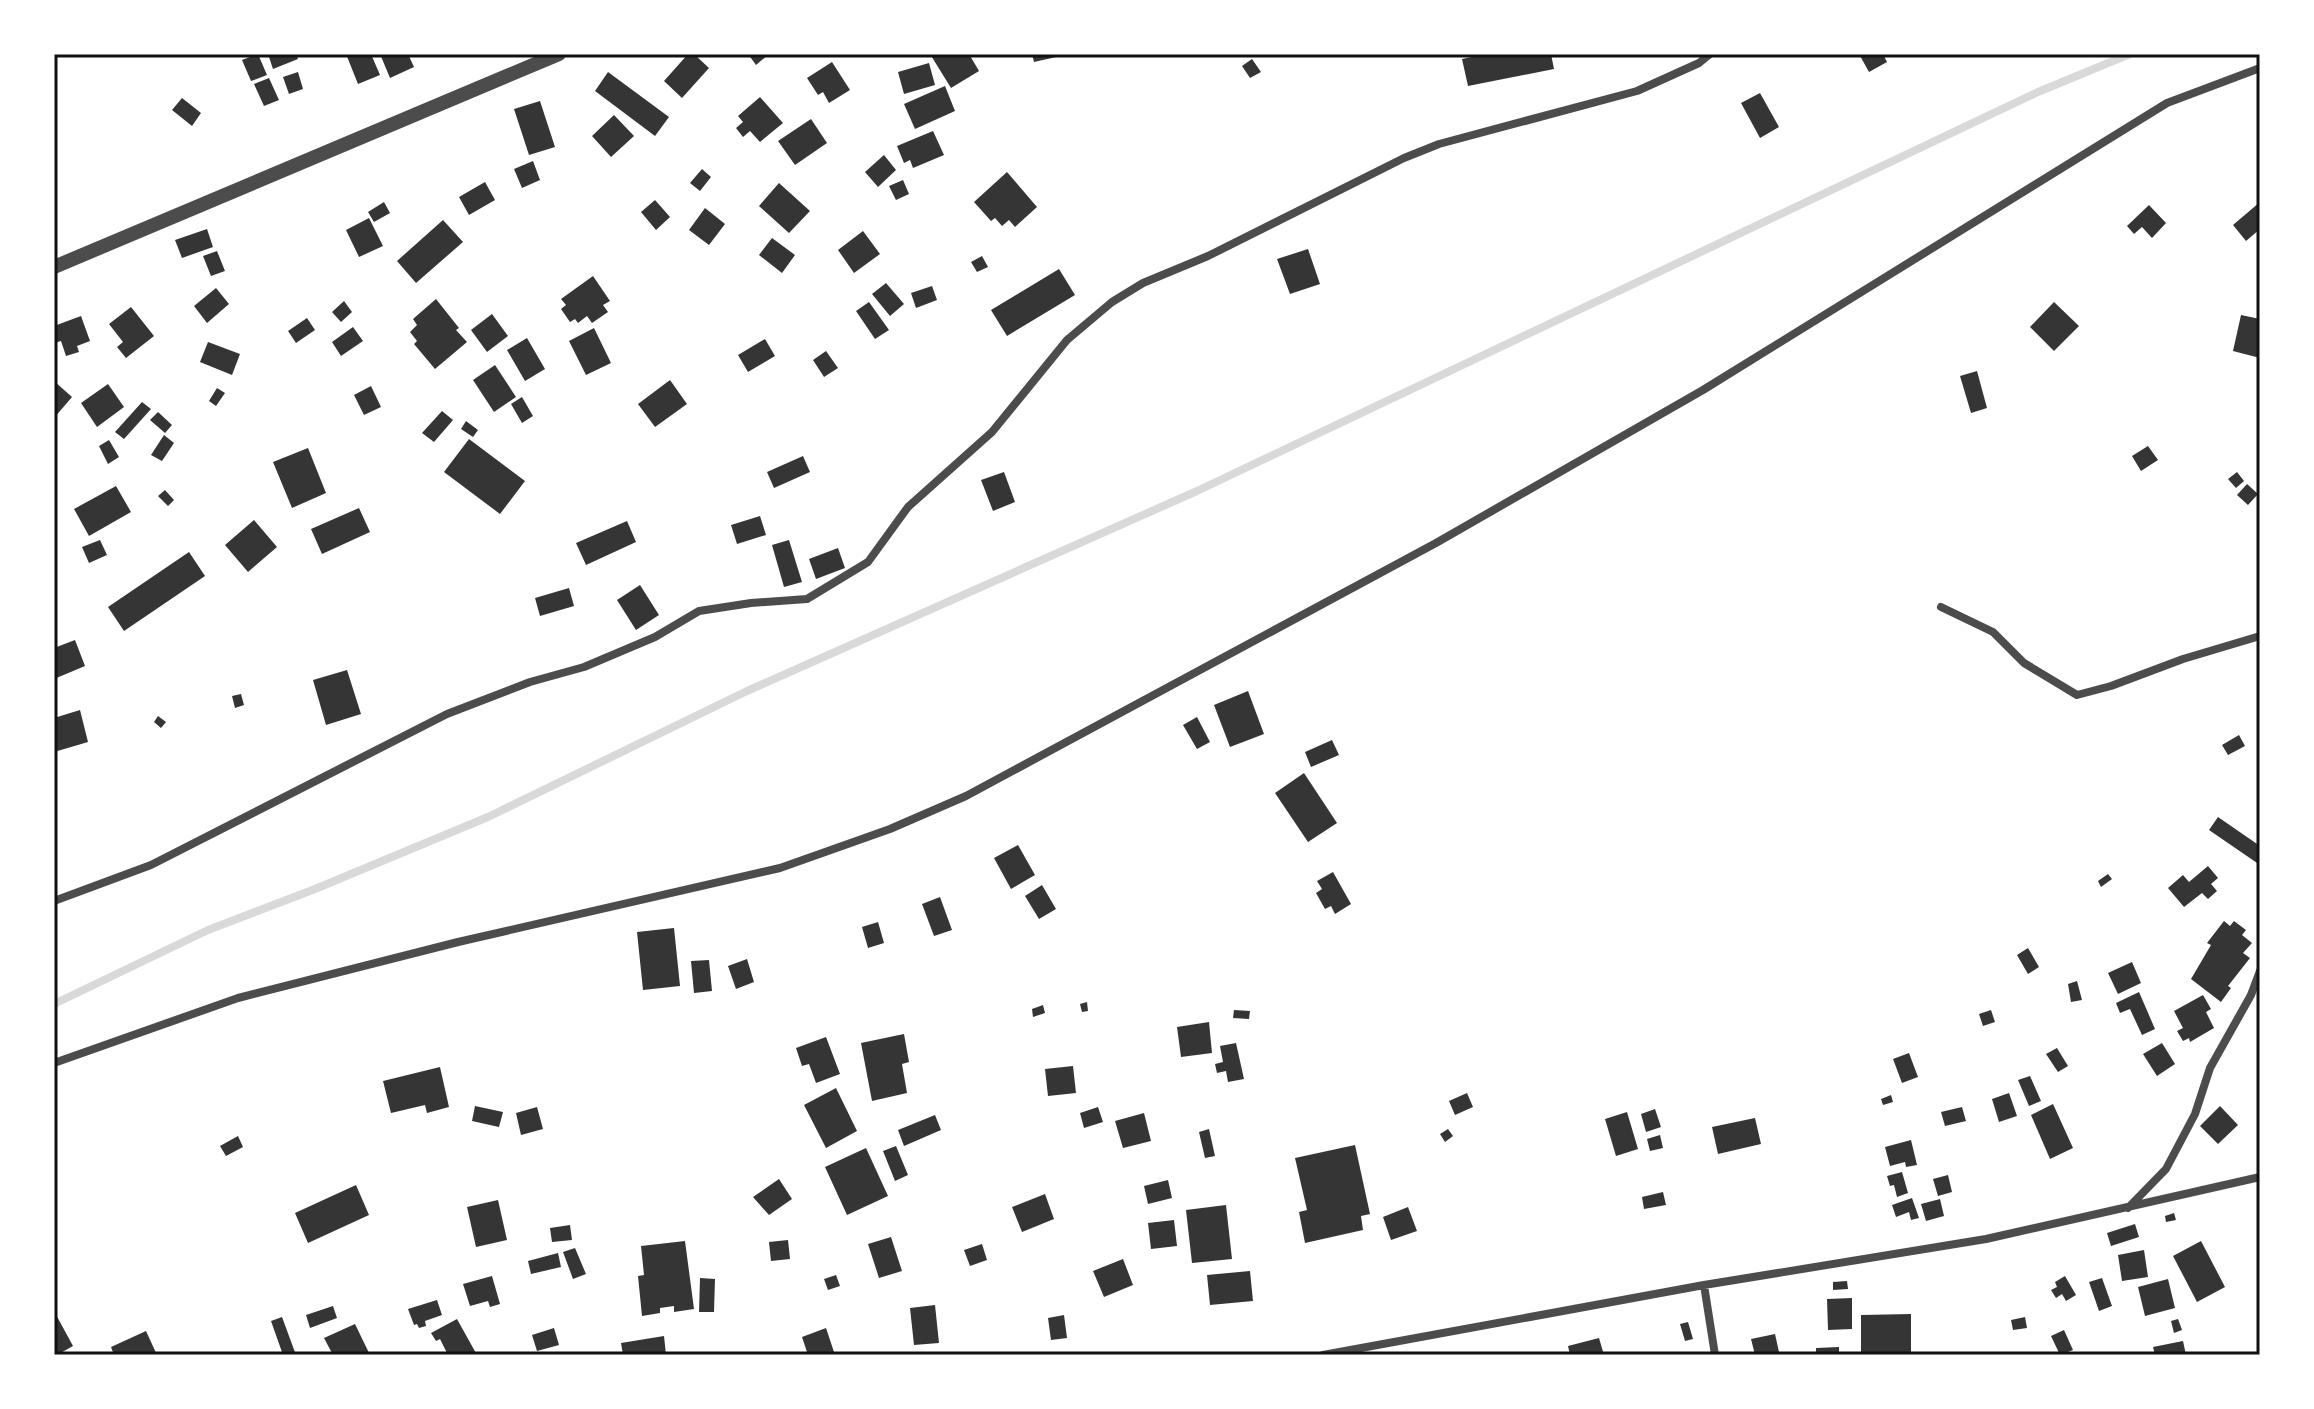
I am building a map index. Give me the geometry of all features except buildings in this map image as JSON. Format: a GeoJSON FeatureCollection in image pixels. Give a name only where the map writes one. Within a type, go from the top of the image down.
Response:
{"type":"FeatureCollection","features":[{"type":"Feature","properties":{"kind":"street"},"geometry":{"type":"LineString","coordinates":[[54,267],[559,54]]}},
{"type":"Feature","properties":{"kind":"street"},"geometry":{"type":"LineString","coordinates":[[54,901],[151,865],[447,714],[530,682],[584,667],[655,637],[699,611],[807,599],[868,562],[908,507],[949,467],[992,432],[1067,340],[1112,302],[1143,283],[1208,256],[1404,158],[1439,144],[1637,91],[1689,68],[1710,54]]}},
{"type":"Feature","properties":{"kind":"street"},"geometry":{"type":"LineString","coordinates":[[54,1063],[238,998],[458,942],[780,868],[890,829],[966,796],[1436,543],[1703,390],[2167,103],[2260,68]]}},
{"type":"Feature","properties":{"kind":"street"},"geometry":{"type":"LineString","coordinates":[[1941,607],[1993,632],[2024,663],[2077,695],[2260,636]]}},
{"type":"Feature","properties":{"kind":"street"},"geometry":{"type":"LineString","coordinates":[[2127,1208],[2166,1169],[2195,1114],[2210,1068],[2251,995],[2260,971]]}},
{"type":"Feature","properties":{"kind":"street"},"geometry":{"type":"LineString","coordinates":[[1323,1355],[1704,1285],[1986,1239],[2260,1177]]}},
{"type":"Feature","properties":{"kind":"street"},"geometry":{"type":"LineString","coordinates":[[1704,1285],[1715,1355]]}},
{"type":"Feature","properties":{"kind":"waterway"},"geometry":{"type":"LineString","coordinates":[[54,1004],[208,930],[488,817],[747,691],[1197,491],[2038,92],[2130,54]]}}]}
